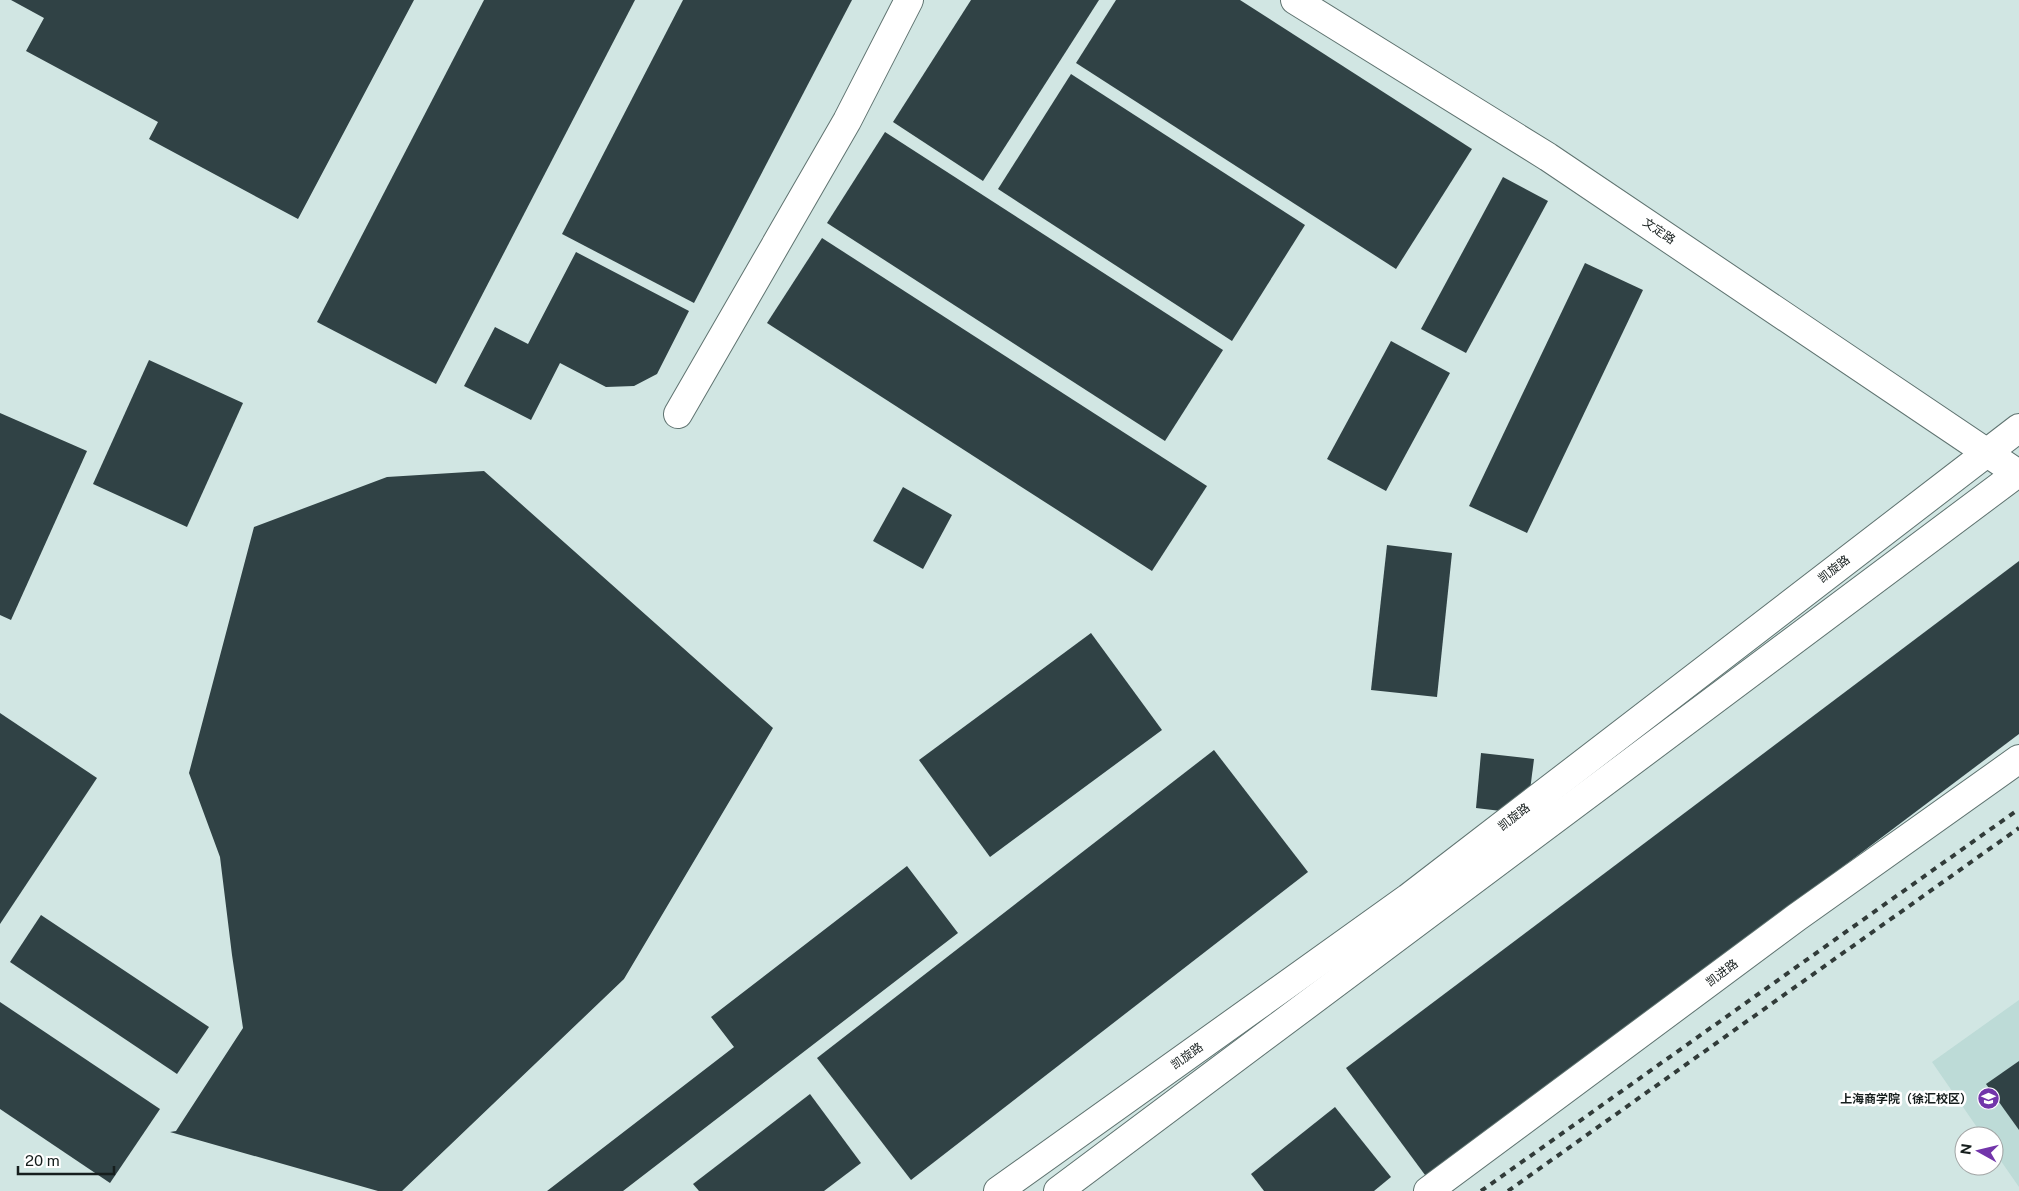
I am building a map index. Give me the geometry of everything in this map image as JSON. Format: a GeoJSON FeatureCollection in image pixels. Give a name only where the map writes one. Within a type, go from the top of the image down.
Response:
{"type":"FeatureCollection","features":[{"type":"Feature","properties":{"kind":"street"},"geometry":{"type":"LineString","coordinates":[[678,414],[847,121],[909,0]]}},
{"type":"Feature","properties":{"kind":"street","name":"文定路"},"geometry":{"type":"LineString","coordinates":[[1295,0],[1548,157],[2018,473]]}},
{"type":"Feature","properties":{"kind":"street","name":"凯旋路"},"geometry":{"type":"LineString","coordinates":[[998,1191],[1408,898],[2019,428]]}},
{"type":"Feature","properties":{"kind":"street","name":"凯旋路"},"geometry":{"type":"LineString","coordinates":[[1058,1191],[2018,473]]}},
{"type":"Feature","properties":{"kind":"street","name":"凯进路"},"geometry":{"type":"LineString","coordinates":[[1428,1191],[1797,917],[2019,759]]}},
{"type":"Feature","properties":{"kind":"shaded area","name":"上海商学院（徐汇校区）"},"geometry":{"type":"Polygon","coordinates":[[[2019,1000],[2019,1187],[2004,1165],[2004,1126],[1976,1126],[1932,1062],[2019,1000]]]}},
{"type":"Feature","properties":{"kind":"building"},"geometry":{"type":"Polygon","coordinates":[[[11,0],[414,0],[298,219],[149,139],[158,122],[26,51],[44,18],[11,0]]]}},
{"type":"Feature","properties":{"kind":"building"},"geometry":{"type":"Polygon","coordinates":[[[484,0],[635,0],[436,384],[317,322],[484,0]]]}},
{"type":"Feature","properties":{"kind":"building"},"geometry":{"type":"Polygon","coordinates":[[[683,0],[852,0],[694,303],[562,234],[683,0]]]}},
{"type":"Feature","properties":{"kind":"building"},"geometry":{"type":"Polygon","coordinates":[[[971,0],[1099,0],[983,181],[893,122],[971,0]]]}},
{"type":"Feature","properties":{"kind":"building"},"geometry":{"type":"Polygon","coordinates":[[[1116,0],[1240,0],[1472,149],[1396,269],[1076,63],[1116,0]]]}},
{"type":"Feature","properties":{"kind":"building"},"geometry":{"type":"Polygon","coordinates":[[[1071,74],[1305,225],[1232,341],[998,189],[1071,74]]]}},
{"type":"Feature","properties":{"kind":"building"},"geometry":{"type":"Polygon","coordinates":[[[885,132],[1223,350],[1165,441],[827,223],[885,132]]]}},
{"type":"Feature","properties":{"kind":"building"},"geometry":{"type":"Polygon","coordinates":[[[1503,177],[1548,201],[1466,353],[1421,329],[1503,177]]]}},
{"type":"Feature","properties":{"kind":"building"},"geometry":{"type":"Polygon","coordinates":[[[822,238],[1207,486],[1152,571],[767,323],[822,238]]]}},
{"type":"Feature","properties":{"kind":"building"},"geometry":{"type":"Polygon","coordinates":[[[576,252],[689,311],[657,374],[634,386],[606,387],[560,363],[531,420],[464,386],[495,327],[528,344],[576,252]]]}},
{"type":"Feature","properties":{"kind":"building"},"geometry":{"type":"Polygon","coordinates":[[[1585,263],[1643,290],[1527,533],[1469,506],[1585,263]]]}},
{"type":"Feature","properties":{"kind":"building"},"geometry":{"type":"Polygon","coordinates":[[[1391,341],[1450,373],[1386,491],[1327,459],[1391,341]]]}},
{"type":"Feature","properties":{"kind":"building"},"geometry":{"type":"Polygon","coordinates":[[[149,360],[243,403],[187,527],[93,484],[149,360]]]}},
{"type":"Feature","properties":{"kind":"building"},"geometry":{"type":"Polygon","coordinates":[[[0,413],[87,451],[11,620],[0,615],[0,413]]]}},
{"type":"Feature","properties":{"kind":"building"},"geometry":{"type":"Polygon","coordinates":[[[484,471],[773,728],[624,979],[402,1191],[378,1191],[170,1132],[176,1131],[243,1028],[220,857],[189,773],[254,527],[387,477],[484,471]]]}},
{"type":"Feature","properties":{"kind":"building"},"geometry":{"type":"Polygon","coordinates":[[[903,487],[952,515],[923,569],[873,541],[903,487]]]}},
{"type":"Feature","properties":{"kind":"building"},"geometry":{"type":"Polygon","coordinates":[[[1387,545],[1452,553],[1437,697],[1371,690],[1387,545]]]}},
{"type":"Feature","properties":{"kind":"building"},"geometry":{"type":"Polygon","coordinates":[[[2019,561],[2019,734],[1428,1179],[1346,1068],[2019,561]]]}},
{"type":"Feature","properties":{"kind":"building"},"geometry":{"type":"Polygon","coordinates":[[[1091,633],[1162,730],[990,857],[919,760],[1091,633]]]}},
{"type":"Feature","properties":{"kind":"building"},"geometry":{"type":"Polygon","coordinates":[[[0,713],[97,778],[0,924],[0,713]]]}},
{"type":"Feature","properties":{"kind":"building"},"geometry":{"type":"Polygon","coordinates":[[[1214,750],[1308,872],[911,1180],[817,1058],[1214,750]]]}},
{"type":"Feature","properties":{"kind":"building"},"geometry":{"type":"Polygon","coordinates":[[[1481,753],[1534,759],[1527,814],[1476,808],[1481,753]]]}},
{"type":"Feature","properties":{"kind":"building"},"geometry":{"type":"Polygon","coordinates":[[[907,866],[958,933],[623,1191],[547,1191],[734,1047],[711,1017],[907,866]]]}},
{"type":"Feature","properties":{"kind":"building"},"geometry":{"type":"Polygon","coordinates":[[[41,915],[209,1027],[177,1074],[10,962],[41,915]]]}},
{"type":"Feature","properties":{"kind":"building"},"geometry":{"type":"Polygon","coordinates":[[[0,1002],[160,1109],[110,1183],[0,1109],[0,1002]]]}},
{"type":"Feature","properties":{"kind":"building"},"geometry":{"type":"Polygon","coordinates":[[[2019,1061],[2019,1130],[1986,1084],[2019,1061]]]}},
{"type":"Feature","properties":{"kind":"building"},"geometry":{"type":"Polygon","coordinates":[[[810,1094],[861,1163],[824,1191],[699,1191],[693,1184],[810,1094]]]}},
{"type":"Feature","properties":{"kind":"building"},"geometry":{"type":"Polygon","coordinates":[[[1335,1107],[1391,1177],[1374,1191],[1264,1191],[1251,1174],[1335,1107]]]}},
{"type":"Feature","properties":{"kind":"railway"},"geometry":{"type":"LineString","coordinates":[[1481,1191],[2019,809]]}},
{"type":"Feature","properties":{"kind":"railway"},"geometry":{"type":"LineString","coordinates":[[1508,1191],[2019,828]]}},
{"type":"Feature","properties":{"kind":"place","name":"上海商学院（徐汇校区）"},"geometry":{"type":"Point","coordinates":[1988,1099]}}]}
